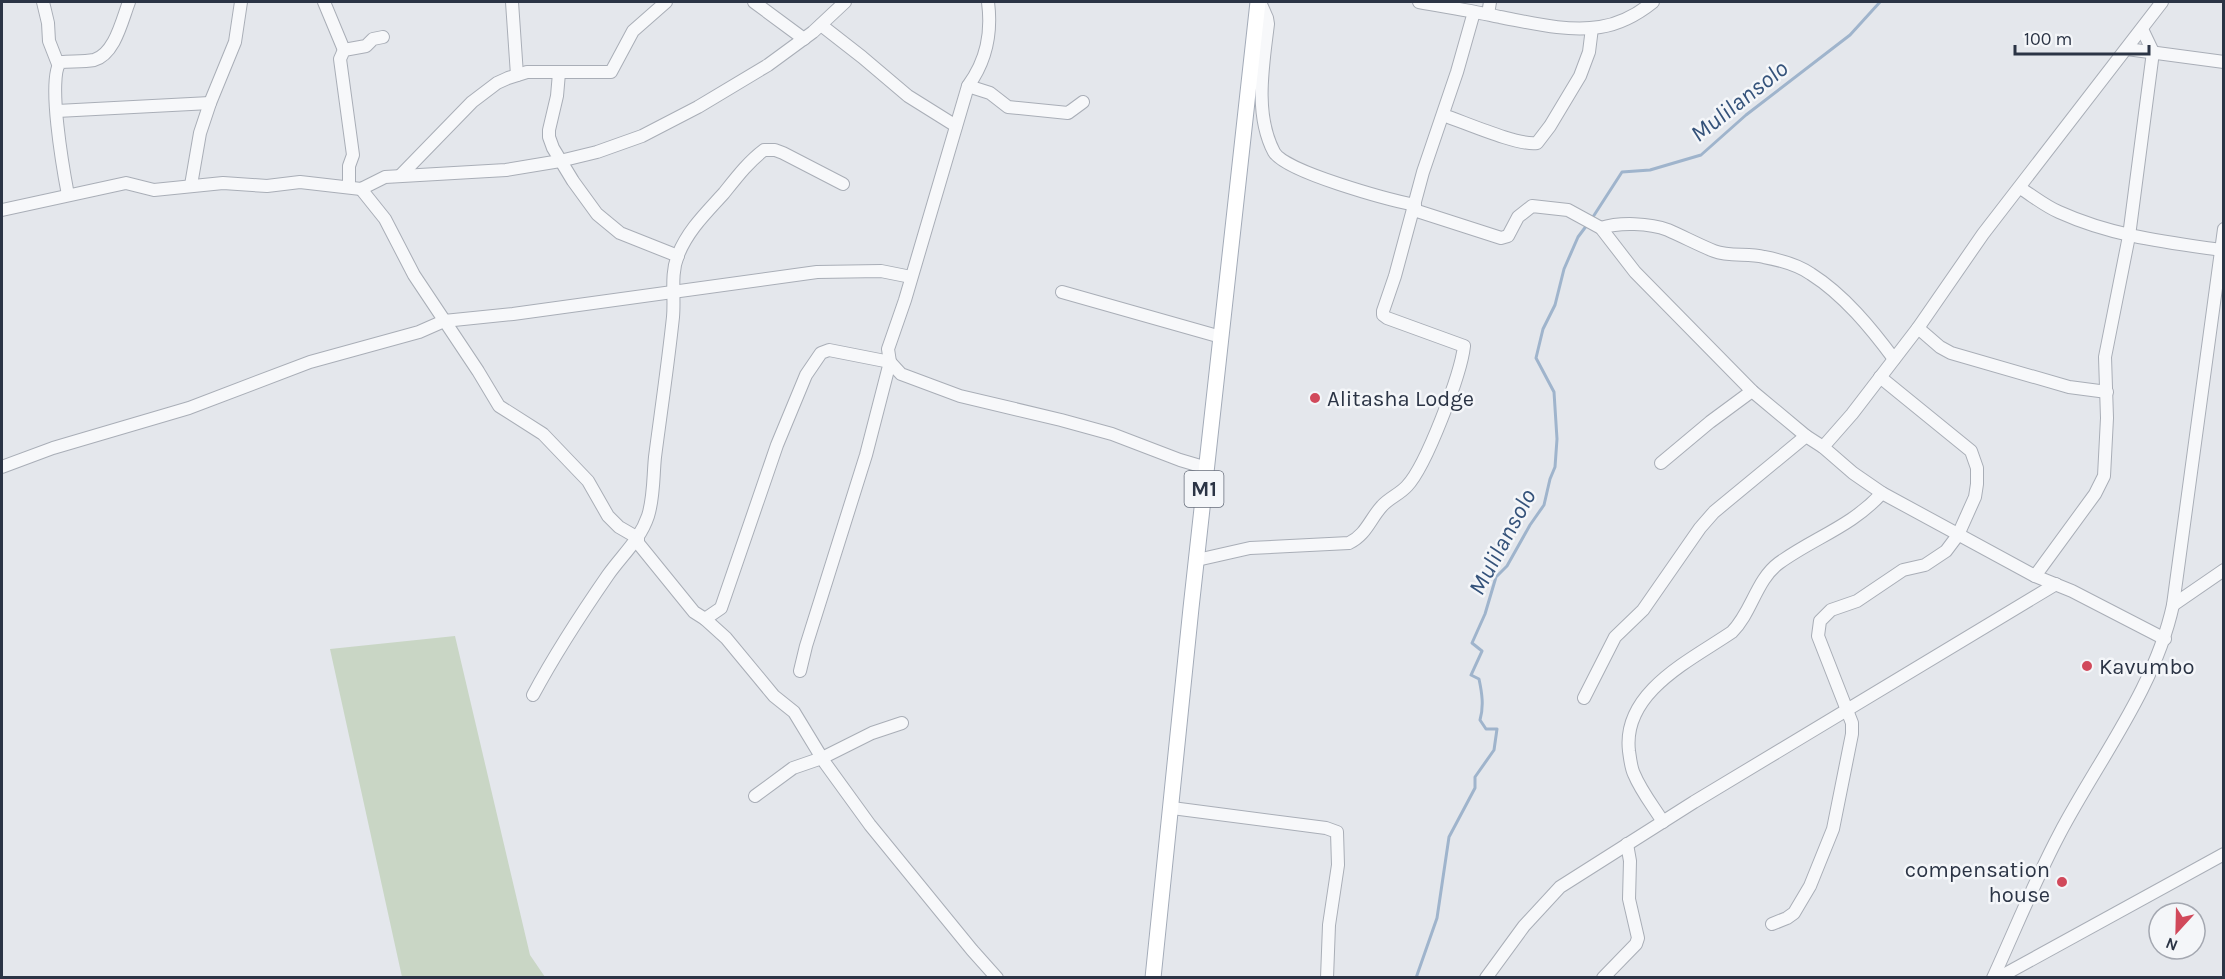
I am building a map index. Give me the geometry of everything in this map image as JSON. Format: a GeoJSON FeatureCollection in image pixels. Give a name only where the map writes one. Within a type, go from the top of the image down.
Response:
{"type":"FeatureCollection","features":[{"type":"Feature","properties":{"kind":"main road","name":"M1"},"geometry":{"type":"LineString","coordinates":[[1153,978],[1259,2]]}},
{"type":"Feature","properties":{"kind":"street"},"geometry":{"type":"LineString","coordinates":[[43,2],[49,41],[58,64],[54,89],[68,195]]}},
{"type":"Feature","properties":{"kind":"street"},"geometry":{"type":"LineString","coordinates":[[58,64],[68,61],[93,60],[102,56],[112,42],[129,2]]}},
{"type":"Feature","properties":{"kind":"street"},"geometry":{"type":"LineString","coordinates":[[191,185],[200,134],[235,42],[241,2]]}},
{"type":"Feature","properties":{"kind":"street"},"geometry":{"type":"LineString","coordinates":[[324,2],[345,50]]}},
{"type":"Feature","properties":{"kind":"street"},"geometry":{"type":"LineString","coordinates":[[512,2],[517,75]]}},
{"type":"Feature","properties":{"kind":"street"},"geometry":{"type":"LineString","coordinates":[[400,176],[472,102],[496,83],[527,72],[611,72],[633,31],[666,2]]}},
{"type":"Feature","properties":{"kind":"street"},"geometry":{"type":"LineString","coordinates":[[754,2],[804,39]]}},
{"type":"Feature","properties":{"kind":"street"},"geometry":{"type":"LineString","coordinates":[[2,210],[126,183],[154,190],[223,183],[267,186],[300,182],[355,187],[385,177],[506,170],[597,152],[642,136],[698,108],[760,70],[804,39],[845,2]]}},
{"type":"Feature","properties":{"kind":"street"},"geometry":{"type":"LineString","coordinates":[[800,671],[866,455],[890,362],[888,349],[968,86],[978,72],[986,47],[991,22],[988,2]]}},
{"type":"Feature","properties":{"kind":"street"},"geometry":{"type":"LineString","coordinates":[[1259,2],[1268,24],[1262,91],[1264,119],[1274,153],[1283,161],[1298,170],[1501,238],[1508,236],[1518,217],[1532,206],[1568,210],[1595,224],[1635,272],[1752,391],[1853,473],[1882,493],[2035,576],[2056,584],[2165,639]]}},
{"type":"Feature","properties":{"kind":"street"},"geometry":{"type":"LineString","coordinates":[[1419,2],[1474,12],[1489,8],[1541,24],[1578,28],[1592,28],[1618,22],[1635,15],[1653,2]]}},
{"type":"Feature","properties":{"kind":"street"},"geometry":{"type":"LineString","coordinates":[[1823,447],[1918,328],[1983,234],[2162,2]]}},
{"type":"Feature","properties":{"kind":"street"},"geometry":{"type":"LineString","coordinates":[[1197,560],[1250,548],[1349,543],[1360,537],[1384,503],[1407,486],[1425,458],[1453,388],[1464,346],[1383,315],[1424,172],[1474,12]]}},
{"type":"Feature","properties":{"kind":"street"},"geometry":{"type":"LineString","coordinates":[[821,25],[908,96],[956,126]]}},
{"type":"Feature","properties":{"kind":"street"},"geometry":{"type":"LineString","coordinates":[[1443,115],[1506,137],[1531,144],[1537,143],[1580,76],[1589,52],[1592,28]]}},
{"type":"Feature","properties":{"kind":"street"},"geometry":{"type":"LineString","coordinates":[[2035,576],[2095,494],[2104,477],[2107,392],[2105,357],[2129,236],[2153,52],[2142,29]]}},
{"type":"Feature","properties":{"kind":"street"},"geometry":{"type":"LineString","coordinates":[[345,50],[366,46],[373,39],[383,36]]}},
{"type":"Feature","properties":{"kind":"street"},"geometry":{"type":"LineString","coordinates":[[2127,49],[2223,62]]}},
{"type":"Feature","properties":{"kind":"street"},"geometry":{"type":"LineString","coordinates":[[345,50],[340,59],[353,155],[349,166],[355,187],[385,219],[414,275],[472,361],[499,406],[543,434],[588,481],[608,516],[619,527],[638,538]]}},
{"type":"Feature","properties":{"kind":"street"},"geometry":{"type":"LineString","coordinates":[[559,73],[557,96],[549,130],[553,148],[560,161],[588,203],[606,222],[620,233],[678,256]]}},
{"type":"Feature","properties":{"kind":"street"},"geometry":{"type":"LineString","coordinates":[[968,86],[990,93],[1008,107],[1068,113],[1083,102]]}},
{"type":"Feature","properties":{"kind":"street"},"geometry":{"type":"LineString","coordinates":[[57,111],[210,103]]}},
{"type":"Feature","properties":{"kind":"street"},"geometry":{"type":"LineString","coordinates":[[533,695],[556,653],[596,592],[620,557],[638,538],[652,503],[675,291],[672,276],[678,256],[693,227],[764,150],[783,153],[843,184]]}},
{"type":"Feature","properties":{"kind":"street"},"geometry":{"type":"LineString","coordinates":[[2020,188],[2057,212],[2095,226],[2129,236],[2221,250]]}},
{"type":"Feature","properties":{"kind":"street"},"geometry":{"type":"LineString","coordinates":[[1595,224],[1666,229],[1722,254],[1744,253],[1794,265],[1810,273],[1833,290],[1876,334],[1894,358]]}},
{"type":"Feature","properties":{"kind":"street"},"geometry":{"type":"LineString","coordinates":[[1993,978],[2059,834],[2142,689],[2165,639],[2173,605],[2223,229]]}},
{"type":"Feature","properties":{"kind":"street"},"geometry":{"type":"LineString","coordinates":[[2,467],[52,448],[189,408],[278,372],[419,332],[444,321],[742,284],[817,272],[881,271],[911,278]]}},
{"type":"Feature","properties":{"kind":"street"},"geometry":{"type":"LineString","coordinates":[[1062,292],[1221,337]]}},
{"type":"Feature","properties":{"kind":"street"},"geometry":{"type":"LineString","coordinates":[[1918,328],[1940,347],[1951,353],[2069,387],[2107,392]]}},
{"type":"Feature","properties":{"kind":"street"},"geometry":{"type":"LineString","coordinates":[[2209,328],[2223,330]]}},
{"type":"Feature","properties":{"kind":"street"},"geometry":{"type":"LineString","coordinates":[[705,620],[721,608],[777,445],[813,364],[821,354],[829,350],[890,362],[901,374],[960,396],[1092,428],[1207,468]]}},
{"type":"Feature","properties":{"kind":"street"},"geometry":{"type":"LineString","coordinates":[[1772,924],[1794,913],[1810,886],[1833,829],[1852,734],[1852,723],[1818,636],[1820,621],[1831,610],[1857,601],[1903,570],[1925,565],[1946,550],[1958,535],[1975,497],[1977,484],[1975,459],[1971,451],[1880,377]]}},
{"type":"Feature","properties":{"kind":"street"},"geometry":{"type":"LineString","coordinates":[[1661,463],[1752,391]]}},
{"type":"Feature","properties":{"kind":"street"},"geometry":{"type":"LineString","coordinates":[[1584,698],[1615,637],[1643,610],[1700,528],[1714,512],[1773,466],[1806,436]]}},
{"type":"Feature","properties":{"kind":"street"},"geometry":{"type":"LineString","coordinates":[[1663,822],[1633,773],[1628,738],[1641,702],[1655,685],[1732,632],[1743,621],[1766,576],[1778,564],[1861,515],[1882,493]]}},
{"type":"Feature","properties":{"kind":"street"},"geometry":{"type":"LineString","coordinates":[[638,538],[638,543],[694,612],[726,638],[774,696],[794,712],[822,758],[870,825],[997,978]]}},
{"type":"Feature","properties":{"kind":"street"},"geometry":{"type":"LineString","coordinates":[[2173,605],[2223,570]]}},
{"type":"Feature","properties":{"kind":"street"},"geometry":{"type":"LineString","coordinates":[[1486,978],[1524,926],[1560,887],[2056,584]]}},
{"type":"Feature","properties":{"kind":"street"},"geometry":{"type":"LineString","coordinates":[[755,796],[794,768],[822,758],[872,733],[902,723]]}},
{"type":"Feature","properties":{"kind":"street"},"geometry":{"type":"LineString","coordinates":[[1172,808],[1326,828],[1337,832],[1338,865],[1329,925],[1327,978]]}},
{"type":"Feature","properties":{"kind":"street"},"geometry":{"type":"LineString","coordinates":[[1603,978],[1632,949],[1638,938],[1629,899],[1630,861],[1627,844]]}},
{"type":"Feature","properties":{"kind":"street"},"geometry":{"type":"LineString","coordinates":[[1998,978],[2223,854]]}},
{"type":"Feature","properties":{"kind":"green space"},"geometry":{"type":"Polygon","coordinates":[[[455,636],[530,955],[545,977],[402,977],[330,649],[455,636]]]}},
{"type":"Feature","properties":{"kind":"waterway","name":"Mulilansolo"},"geometry":{"type":"LineString","coordinates":[[1591,220],[1622,172],[1650,170],[1701,155],[1746,115],[1850,35],[1880,2]]}},
{"type":"Feature","properties":{"kind":"waterway","name":"Mulilansolo"},"geometry":{"type":"LineString","coordinates":[[1416,978],[1437,918],[1449,837],[1475,788],[1475,777],[1494,750],[1497,729],[1486,729],[1480,720],[1482,694],[1479,679],[1471,675],[1482,651],[1472,643],[1485,614],[1496,577],[1507,566],[1544,505],[1555,467],[1557,439],[1554,392],[1536,358],[1543,329],[1555,305],[1564,269],[1578,237],[1587,225]]}},
{"type":"Feature","properties":{"kind":"place","name":"Alitasha Lodge"},"geometry":{"type":"Point","coordinates":[1315,398]}},
{"type":"Feature","properties":{"kind":"place","name":"Kavumbo"},"geometry":{"type":"Point","coordinates":[2087,666]}},
{"type":"Feature","properties":{"kind":"place","name":"compensation house"},"geometry":{"type":"Point","coordinates":[2062,882]}}]}
